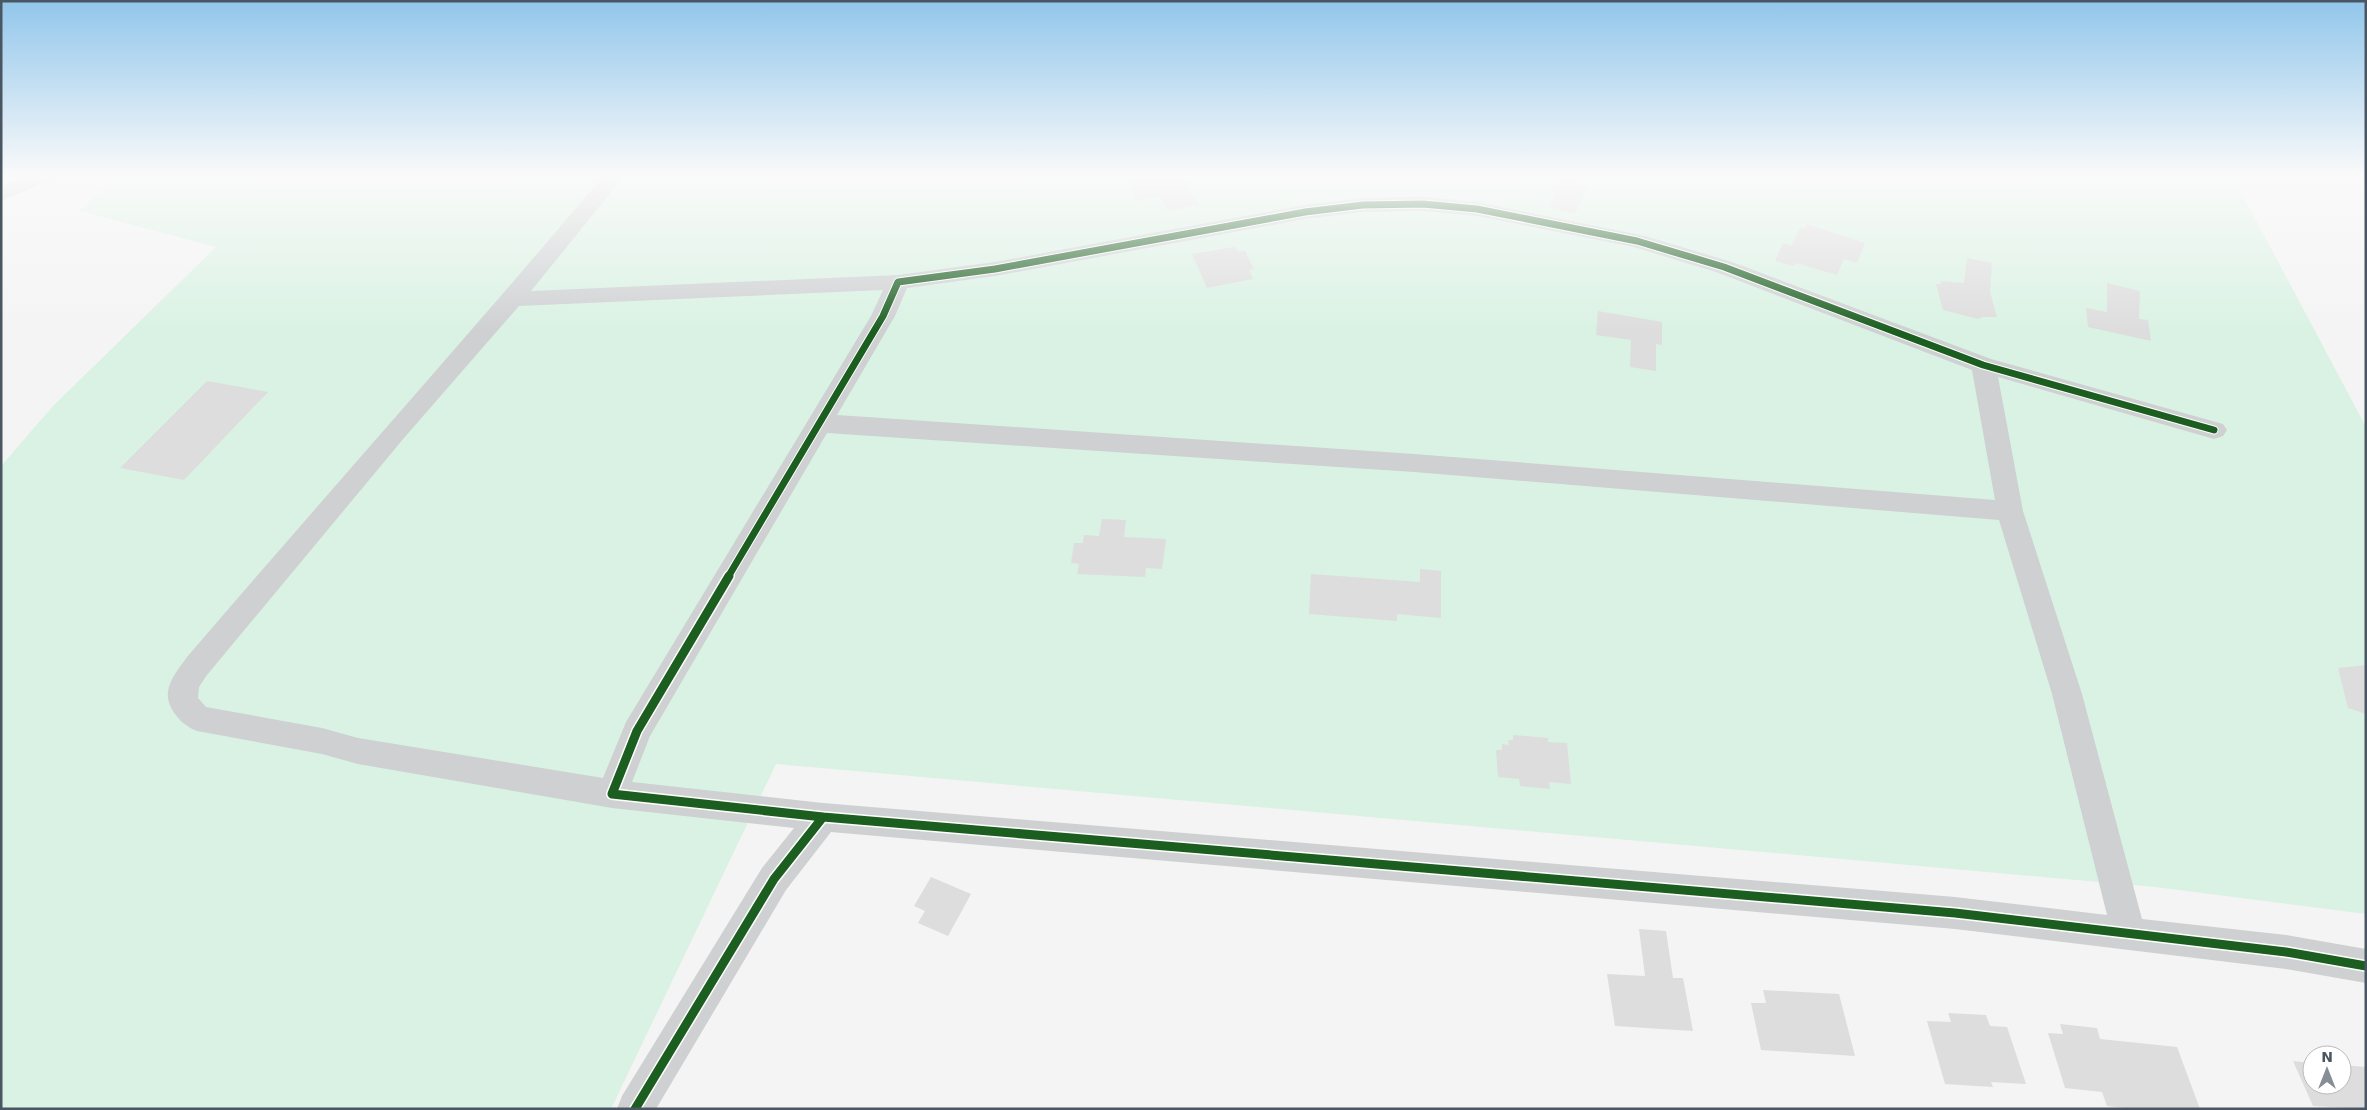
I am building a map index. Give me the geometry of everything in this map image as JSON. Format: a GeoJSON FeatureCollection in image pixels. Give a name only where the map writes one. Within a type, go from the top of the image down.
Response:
{"type":"FeatureCollection","features":[{"type":"Feature","properties":{"kind":"street"},"geometry":{"type":"LineString","coordinates":[[572,227],[197,666],[185,683],[182,697],[187,709],[197,718],[322,741],[358,751],[612,794],[823,817],[1945,912],[2286,952],[2366,966]]}},
{"type":"Feature","properties":{"kind":"street"},"geometry":{"type":"LineString","coordinates":[[512,299],[898,282],[995,269],[1225,227]]}},
{"type":"Feature","properties":{"kind":"street"},"geometry":{"type":"LineString","coordinates":[[1566,227],[1637,241],[1724,268],[1983,365],[2214,430]]}},
{"type":"Feature","properties":{"kind":"street"},"geometry":{"type":"LineString","coordinates":[[612,794],[637,731],[882,316],[898,282]]}},
{"type":"Feature","properties":{"kind":"street"},"geometry":{"type":"LineString","coordinates":[[1983,365],[2010,511],[2067,694],[2129,933]]}},
{"type":"Feature","properties":{"kind":"street"},"geometry":{"type":"LineString","coordinates":[[819,423],[1414,463],[2010,511]]}},
{"type":"Feature","properties":{"kind":"street"},"geometry":{"type":"LineString","coordinates":[[635,1109],[774,879],[823,817]]}},
{"type":"Feature","properties":{"kind":"green space"},"geometry":{"type":"Polygon","coordinates":[[[139,227],[2260,227],[2366,427],[2366,914],[2155,887],[776,764],[611,1109],[1,1109],[1,466],[53,406],[216,247],[139,227]]]}},
{"type":"Feature","properties":{"kind":"building"},"geometry":{"type":"Polygon","coordinates":[[[1806,227],[1816,227],[1865,243],[1857,263],[1844,259],[1837,275],[1796,263],[1794,266],[1775,261],[1783,243],[1791,246],[1800,228],[1805,229],[1806,227]]]}},
{"type":"Feature","properties":{"kind":"building"},"geometry":{"type":"Polygon","coordinates":[[[1235,247],[1238,252],[1245,251],[1254,269],[1249,270],[1253,279],[1207,288],[1192,254],[1235,247]]]}},
{"type":"Feature","properties":{"kind":"building"},"geometry":{"type":"Polygon","coordinates":[[[1967,258],[1992,263],[1990,292],[1997,317],[1978,319],[1943,310],[1936,284],[1941,284],[1940,281],[1964,283],[1967,258]]]}},
{"type":"Feature","properties":{"kind":"building"},"geometry":{"type":"Polygon","coordinates":[[[2107,283],[2140,291],[2139,319],[2148,320],[2151,341],[2088,327],[2086,308],[2107,312],[2107,283]]]}},
{"type":"Feature","properties":{"kind":"building"},"geometry":{"type":"Polygon","coordinates":[[[1598,311],[1662,322],[1662,345],[1656,344],[1656,371],[1630,367],[1631,340],[1596,335],[1598,311]]]}},
{"type":"Feature","properties":{"kind":"building"},"geometry":{"type":"Polygon","coordinates":[[[207,381],[268,392],[184,480],[120,468],[207,381]]]}},
{"type":"Feature","properties":{"kind":"building"},"geometry":{"type":"Polygon","coordinates":[[[1102,519],[1126,520],[1124,537],[1166,539],[1162,569],[1146,568],[1145,577],[1077,574],[1079,564],[1071,563],[1074,543],[1083,543],[1084,535],[1099,536],[1102,519]]]}},
{"type":"Feature","properties":{"kind":"building"},"geometry":{"type":"Polygon","coordinates":[[[1420,569],[1441,571],[1441,618],[1397,614],[1397,621],[1309,614],[1311,574],[1420,582],[1420,569]]]}},
{"type":"Feature","properties":{"kind":"building"},"geometry":{"type":"Polygon","coordinates":[[[2366,665],[2366,714],[2348,708],[2338,668],[2366,665]]]}},
{"type":"Feature","properties":{"kind":"building"},"geometry":{"type":"Polygon","coordinates":[[[1513,735],[1548,738],[1548,742],[1567,743],[1571,784],[1549,782],[1550,789],[1520,786],[1519,779],[1498,777],[1496,750],[1502,750],[1502,744],[1509,745],[1508,740],[1513,740],[1513,735]]]}},
{"type":"Feature","properties":{"kind":"building"},"geometry":{"type":"Polygon","coordinates":[[[931,877],[971,894],[948,936],[918,923],[925,911],[914,906],[931,877]]]}},
{"type":"Feature","properties":{"kind":"building"},"geometry":{"type":"Polygon","coordinates":[[[1639,929],[1666,931],[1673,978],[1683,978],[1693,1031],[1615,1026],[1607,974],[1645,976],[1639,929]]]}},
{"type":"Feature","properties":{"kind":"building"},"geometry":{"type":"Polygon","coordinates":[[[1763,990],[1839,994],[1855,1056],[1761,1050],[1751,1003],[1766,1003],[1763,990]]]}},
{"type":"Feature","properties":{"kind":"building"},"geometry":{"type":"Polygon","coordinates":[[[1948,1013],[1986,1015],[1990,1026],[2007,1027],[2026,1084],[1991,1082],[1993,1087],[1945,1084],[1927,1021],[1951,1022],[1948,1013]]]}},
{"type":"Feature","properties":{"kind":"building"},"geometry":{"type":"Polygon","coordinates":[[[2060,1024],[2097,1028],[2100,1039],[2177,1047],[2200,1109],[2134,1109],[2107,1106],[2102,1092],[2065,1088],[2048,1033],[2063,1034],[2060,1024]]]}},
{"type":"Feature","properties":{"kind":"building"},"geometry":{"type":"Polygon","coordinates":[[[2293,1061],[2302,1062],[2302,1081],[2293,1061]]]}},
{"type":"Feature","properties":{"kind":"building"},"geometry":{"type":"Polygon","coordinates":[[[2352,1066],[2366,1067],[2366,1109],[2313,1106],[2308,1095],[2352,1095],[2352,1066]]]}},
{"type":"Feature","properties":{"kind":"cycle path"},"geometry":{"type":"LineString","coordinates":[[823,817],[612,794],[637,731],[883,316],[898,282],[995,269],[1225,227]]}},
{"type":"Feature","properties":{"kind":"cycle path"},"geometry":{"type":"LineString","coordinates":[[1566,227],[1637,241],[1724,267],[1983,365],[2214,430]]}},
{"type":"Feature","properties":{"kind":"cycle path"},"geometry":{"type":"LineString","coordinates":[[635,1109],[774,879],[823,817],[1955,913],[2286,952],[2366,966]]}}]}
